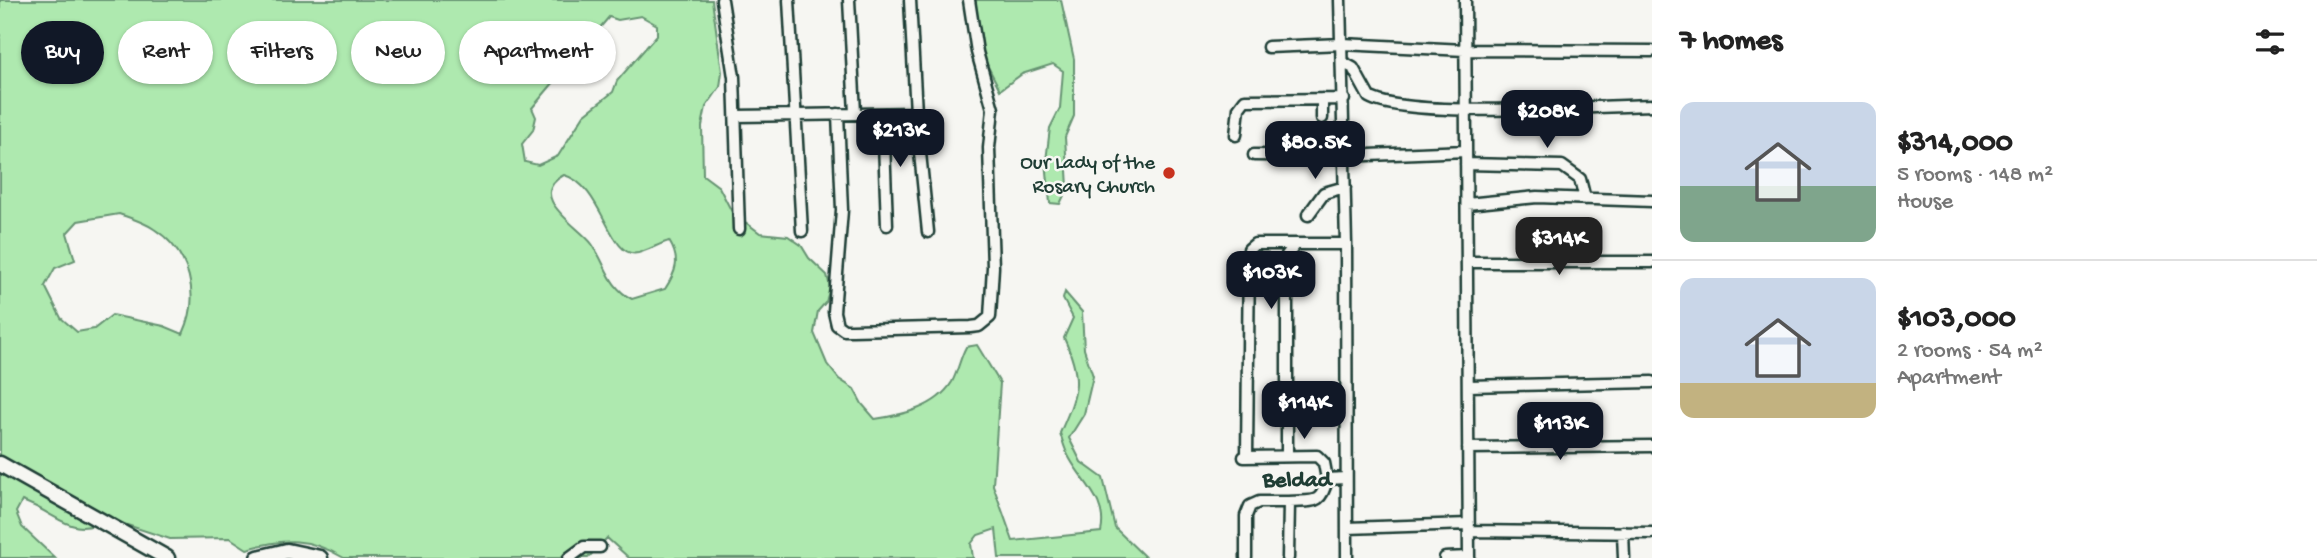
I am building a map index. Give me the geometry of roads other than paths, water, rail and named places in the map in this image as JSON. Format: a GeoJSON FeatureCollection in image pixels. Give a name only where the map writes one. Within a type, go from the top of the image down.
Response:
{"type":"FeatureCollection","features":[{"type":"Feature","properties":{"kind":"main road"},"geometry":{"type":"LineString","coordinates":[[0,464],[167,558]]}},
{"type":"Feature","properties":{"kind":"main road"},"geometry":{"type":"LineString","coordinates":[[258,558],[287,551],[320,558]]}},
{"type":"Feature","properties":{"kind":"street"},"geometry":{"type":"LineString","coordinates":[[722,0],[731,44],[739,229]]}},
{"type":"Feature","properties":{"kind":"street"},"geometry":{"type":"LineString","coordinates":[[789,0],[802,231]]}},
{"type":"Feature","properties":{"kind":"street"},"geometry":{"type":"LineString","coordinates":[[849,0],[855,113]]}},
{"type":"Feature","properties":{"kind":"street"},"geometry":{"type":"LineString","coordinates":[[910,0],[916,113],[928,232]]}},
{"type":"Feature","properties":{"kind":"street"},"geometry":{"type":"LineString","coordinates":[[838,114],[842,210],[834,312],[837,325],[844,330],[852,330],[971,327],[984,322],[990,317],[993,267],[989,157],[993,109],[977,52],[969,0]]}},
{"type":"Feature","properties":{"kind":"street"},"geometry":{"type":"LineString","coordinates":[[1340,0],[1345,156],[1347,558]]}},
{"type":"Feature","properties":{"kind":"street"},"geometry":{"type":"LineString","coordinates":[[1444,558],[1469,558],[1465,0]]}},
{"type":"Feature","properties":{"kind":"street"},"geometry":{"type":"LineString","coordinates":[[1268,47],[1342,44],[1465,50],[1652,51]]}},
{"type":"Feature","properties":{"kind":"street"},"geometry":{"type":"LineString","coordinates":[[1343,62],[1353,68],[1364,92],[1377,101],[1466,108],[1652,105]]}},
{"type":"Feature","properties":{"kind":"street"},"geometry":{"type":"LineString","coordinates":[[1322,99],[1322,118]]}},
{"type":"Feature","properties":{"kind":"street"},"geometry":{"type":"LineString","coordinates":[[1236,135],[1239,108],[1245,100],[1344,99]]}},
{"type":"Feature","properties":{"kind":"street"},"geometry":{"type":"LineString","coordinates":[[736,116],[916,113]]}},
{"type":"Feature","properties":{"kind":"street"},"geometry":{"type":"LineString","coordinates":[[883,114],[887,225]]}},
{"type":"Feature","properties":{"kind":"street"},"geometry":{"type":"LineString","coordinates":[[1254,155],[1345,156],[1466,151]]}},
{"type":"Feature","properties":{"kind":"street"},"geometry":{"type":"LineString","coordinates":[[1466,164],[1562,166],[1580,179],[1584,199]]}},
{"type":"Feature","properties":{"kind":"street"},"geometry":{"type":"LineString","coordinates":[[1308,215],[1324,193],[1345,187]]}},
{"type":"Feature","properties":{"kind":"street"},"geometry":{"type":"LineString","coordinates":[[1466,204],[1537,197],[1652,201]]}},
{"type":"Feature","properties":{"kind":"street"},"geometry":{"type":"LineString","coordinates":[[1246,558],[1246,516],[1250,506],[1259,502],[1322,498],[1327,480],[1324,463],[1318,456],[1246,457],[1249,249],[1255,244],[1346,243]]}},
{"type":"Feature","properties":{"kind":"street"},"geometry":{"type":"LineString","coordinates":[[1287,456],[1287,255],[1296,244]]}},
{"type":"Feature","properties":{"kind":"street"},"geometry":{"type":"LineString","coordinates":[[1467,262],[1652,262]]}},
{"type":"Feature","properties":{"kind":"street"},"geometry":{"type":"LineString","coordinates":[[1468,386],[1652,382]]}},
{"type":"Feature","properties":{"kind":"street"},"geometry":{"type":"LineString","coordinates":[[1468,448],[1652,446]]}},
{"type":"Feature","properties":{"kind":"street"},"geometry":{"type":"LineString","coordinates":[[1327,480],[1346,478]]}},
{"type":"Feature","properties":{"kind":"street"},"geometry":{"type":"LineString","coordinates":[[1288,558],[1289,502]]}},
{"type":"Feature","properties":{"kind":"street"},"geometry":{"type":"LineString","coordinates":[[1347,528],[1469,527],[1652,533]]}},
{"type":"Feature","properties":{"kind":"street"},"geometry":{"type":"LineString","coordinates":[[1623,533],[1625,558]]}},
{"type":"Feature","properties":{"kind":"street"},"geometry":{"type":"LineString","coordinates":[[569,558],[584,547],[600,547]]}},
{"type":"Feature","properties":{"kind":"place","name":"Our Lady of the Rosary Church"},"geometry":{"type":"Point","coordinates":[1169,173]}},
{"type":"Feature","properties":{"kind":"district","name":"Beldad"},"geometry":{"type":"Point","coordinates":[1297,478]}}]}
